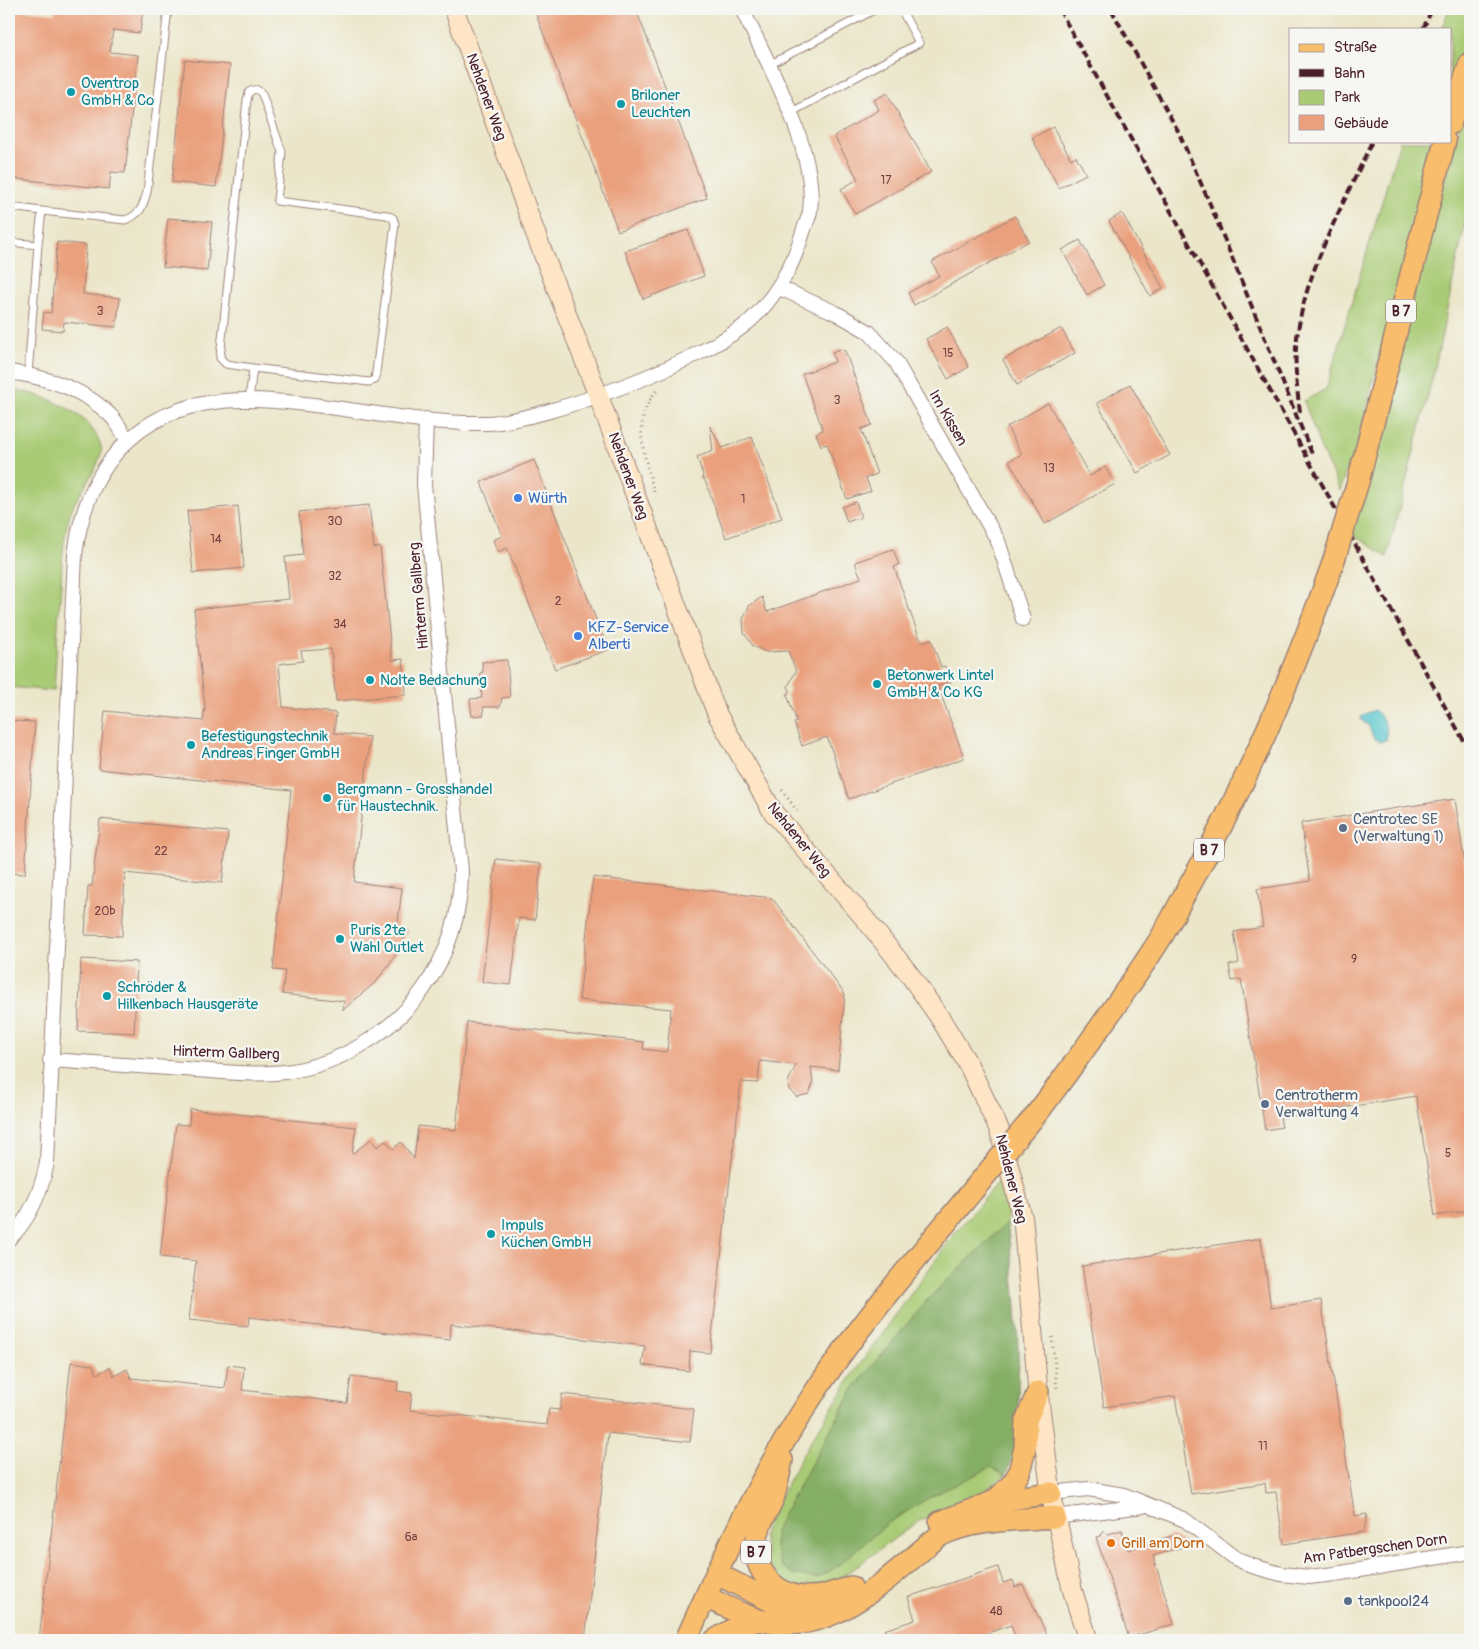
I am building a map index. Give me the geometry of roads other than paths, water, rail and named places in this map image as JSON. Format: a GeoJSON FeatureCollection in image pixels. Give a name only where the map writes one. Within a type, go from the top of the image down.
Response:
{"type":"FeatureCollection","features":[{"type":"Feature","properties":{"kind":"main road"},"geometry":{"type":"LineString","coordinates":[[1452,118],[1470,63]]}},
{"type":"Feature","properties":{"kind":"main road","name":"B 7"},"geometry":{"type":"LineString","coordinates":[[686,1640],[755,1494],[811,1398],[852,1340],[1039,1111],[1088,1045],[1157,943],[1224,822],[1274,717],[1306,641],[1334,563],[1358,482],[1445,142]]}},
{"type":"Feature","properties":{"kind":"main road","name":"B 7"},"geometry":{"type":"LineString","coordinates":[[995,1501],[1013,1483],[1019,1473],[1024,1454],[1026,1421],[1048,1395]]}},
{"type":"Feature","properties":{"kind":"main road","name":"B 7"},"geometry":{"type":"LineString","coordinates":[[787,1438],[773,1499],[759,1528],[756,1544],[758,1565],[766,1578],[774,1586],[796,1596],[824,1596],[851,1587]]}},
{"type":"Feature","properties":{"kind":"main road","name":"B 7"},"geometry":{"type":"LineString","coordinates":[[717,1574],[766,1600],[788,1609],[808,1611],[829,1604],[932,1526],[995,1501],[1051,1494]]}},
{"type":"Feature","properties":{"kind":"main road"},"geometry":{"type":"LineString","coordinates":[[706,1597],[759,1620],[800,1624],[816,1621],[852,1604],[939,1536],[952,1530],[976,1524],[1055,1517]]}},
{"type":"Feature","properties":{"kind":"main road"},"geometry":{"type":"LineString","coordinates":[[715,1640],[742,1624],[759,1620]]}},
{"type":"Feature","properties":{"kind":"street","name":"Nehdener Weg"},"geometry":{"type":"LineString","coordinates":[[454,9],[538,243],[598,395],[717,714],[773,812],[866,920],[910,975],[968,1064],[999,1129],[1023,1220],[1048,1395],[1051,1494],[1055,1517],[1072,1589],[1088,1640]]}},
{"type":"Feature","properties":{"kind":"street"},"geometry":{"type":"LineString","coordinates":[[9,1239],[32,1208],[45,1172],[77,539],[82,515],[93,488],[111,460],[128,440],[168,414],[212,403],[249,400],[461,422],[507,421],[598,395],[674,364],[708,347],[750,320],[780,288],[797,252],[810,210],[808,172],[790,113],[742,9]]}},
{"type":"Feature","properties":{"kind":"street","name":"Im Kissen"},"geometry":{"type":"LineString","coordinates":[[780,288],[836,313],[869,332],[896,362],[998,540],[1023,619]]}},
{"type":"Feature","properties":{"kind":"street"},"geometry":{"type":"LineString","coordinates":[[9,372],[50,379],[82,394],[111,415],[128,440]]}},
{"type":"Feature","properties":{"kind":"street","name":"Hinterm Gallberg"},"geometry":{"type":"LineString","coordinates":[[50,1060],[263,1073],[308,1068],[356,1049],[394,1021],[412,1004],[438,966],[449,944],[456,921],[461,871],[424,484],[426,419]]}},
{"type":"Feature","properties":{"kind":"street","name":"Am Patbergschen Dorn"},"geometry":{"type":"LineString","coordinates":[[1051,1494],[1088,1489],[1106,1491],[1152,1506],[1185,1520],[1235,1558],[1252,1566],[1281,1574],[1309,1577],[1335,1574],[1470,1552]]}},
{"type":"Feature","properties":{"kind":"street","name":"Am Patbergschen Dorn"},"geometry":{"type":"LineString","coordinates":[[1055,1517],[1118,1507],[1152,1506]]}},
{"type":"Feature","properties":{"kind":"lane"},"geometry":{"type":"LineString","coordinates":[[9,207],[125,220],[135,216],[143,207],[147,192],[168,9]]}},
{"type":"Feature","properties":{"kind":"lane"},"geometry":{"type":"LineString","coordinates":[[769,65],[875,9]]}},
{"type":"Feature","properties":{"kind":"lane"},"geometry":{"type":"LineString","coordinates":[[790,113],[919,43],[901,9]]}},
{"type":"Feature","properties":{"kind":"lane"},"geometry":{"type":"LineString","coordinates":[[258,90],[262,94],[282,152],[277,201],[387,215],[393,218],[395,224],[375,380],[369,382],[253,368],[226,364],[220,358],[247,100],[249,92],[258,90]]}},
{"type":"Feature","properties":{"kind":"lane"},"geometry":{"type":"LineString","coordinates":[[28,374],[42,211]]}},
{"type":"Feature","properties":{"kind":"lane"},"geometry":{"type":"LineString","coordinates":[[9,242],[38,245]]}},
{"type":"Feature","properties":{"kind":"lane"},"geometry":{"type":"LineString","coordinates":[[249,400],[253,368]]}},
{"type":"Feature","properties":{"kind":"water"},"geometry":{"type":"Polygon","coordinates":[[[1374,710],[1383,719],[1386,728],[1386,740],[1380,742],[1373,737],[1369,726],[1361,720],[1362,715],[1374,710]]]}},
{"type":"Feature","properties":{"kind":"railway"},"geometry":{"type":"LineString","coordinates":[[1059,9],[1470,752]]}},
{"type":"Feature","properties":{"kind":"railway"},"geometry":{"type":"LineString","coordinates":[[1111,9],[1178,131],[1210,204],[1312,454]]}},
{"type":"Feature","properties":{"kind":"railway"},"geometry":{"type":"LineString","coordinates":[[1423,28],[1432,9]]}},
{"type":"Feature","properties":{"kind":"railway"},"geometry":{"type":"LineString","coordinates":[[1300,412],[1296,379],[1296,358],[1297,336],[1304,302],[1320,255],[1372,142]]}},
{"type":"Feature","properties":{"kind":"place","name":"Oventrop GmbH & Co"},"geometry":{"type":"Point","coordinates":[71,92]}},
{"type":"Feature","properties":{"kind":"place","name":"Briloner Leuchten"},"geometry":{"type":"Point","coordinates":[621,104]}},
{"type":"Feature","properties":{"kind":"place","name":"Würth"},"geometry":{"type":"Point","coordinates":[518,498]}},
{"type":"Feature","properties":{"kind":"place","name":"KFZ-Service Alberti"},"geometry":{"type":"Point","coordinates":[578,636]}},
{"type":"Feature","properties":{"kind":"place","name":"Nolte Bedachung"},"geometry":{"type":"Point","coordinates":[370,680]}},
{"type":"Feature","properties":{"kind":"place","name":"Betonwerk Lintel GmbH & Co KG"},"geometry":{"type":"Point","coordinates":[877,684]}},
{"type":"Feature","properties":{"kind":"place","name":"Befestigungstechnik Andreas Finger GmbH"},"geometry":{"type":"Point","coordinates":[191,745]}},
{"type":"Feature","properties":{"kind":"place","name":"Bergmann - Grosshandel für Haustechnik."},"geometry":{"type":"Point","coordinates":[327,798]}},
{"type":"Feature","properties":{"kind":"place","name":"Centrotec SE (Verwaltung 1)"},"geometry":{"type":"Point","coordinates":[1343,828]}},
{"type":"Feature","properties":{"kind":"place","name":"Puris 2te Wahl Outlet"},"geometry":{"type":"Point","coordinates":[340,939]}},
{"type":"Feature","properties":{"kind":"place","name":"Schröder & Hilkenbach Hausgeräte"},"geometry":{"type":"Point","coordinates":[107,996]}},
{"type":"Feature","properties":{"kind":"place","name":"Centrotherm Verwaltung 4"},"geometry":{"type":"Point","coordinates":[1265,1104]}},
{"type":"Feature","properties":{"kind":"place","name":"Impuls Küchen GmbH"},"geometry":{"type":"Point","coordinates":[491,1234]}},
{"type":"Feature","properties":{"kind":"place","name":"Grill am Dorn"},"geometry":{"type":"Point","coordinates":[1111,1543]}},
{"type":"Feature","properties":{"kind":"place","name":"tankpool24"},"geometry":{"type":"Point","coordinates":[1348,1601]}}]}
